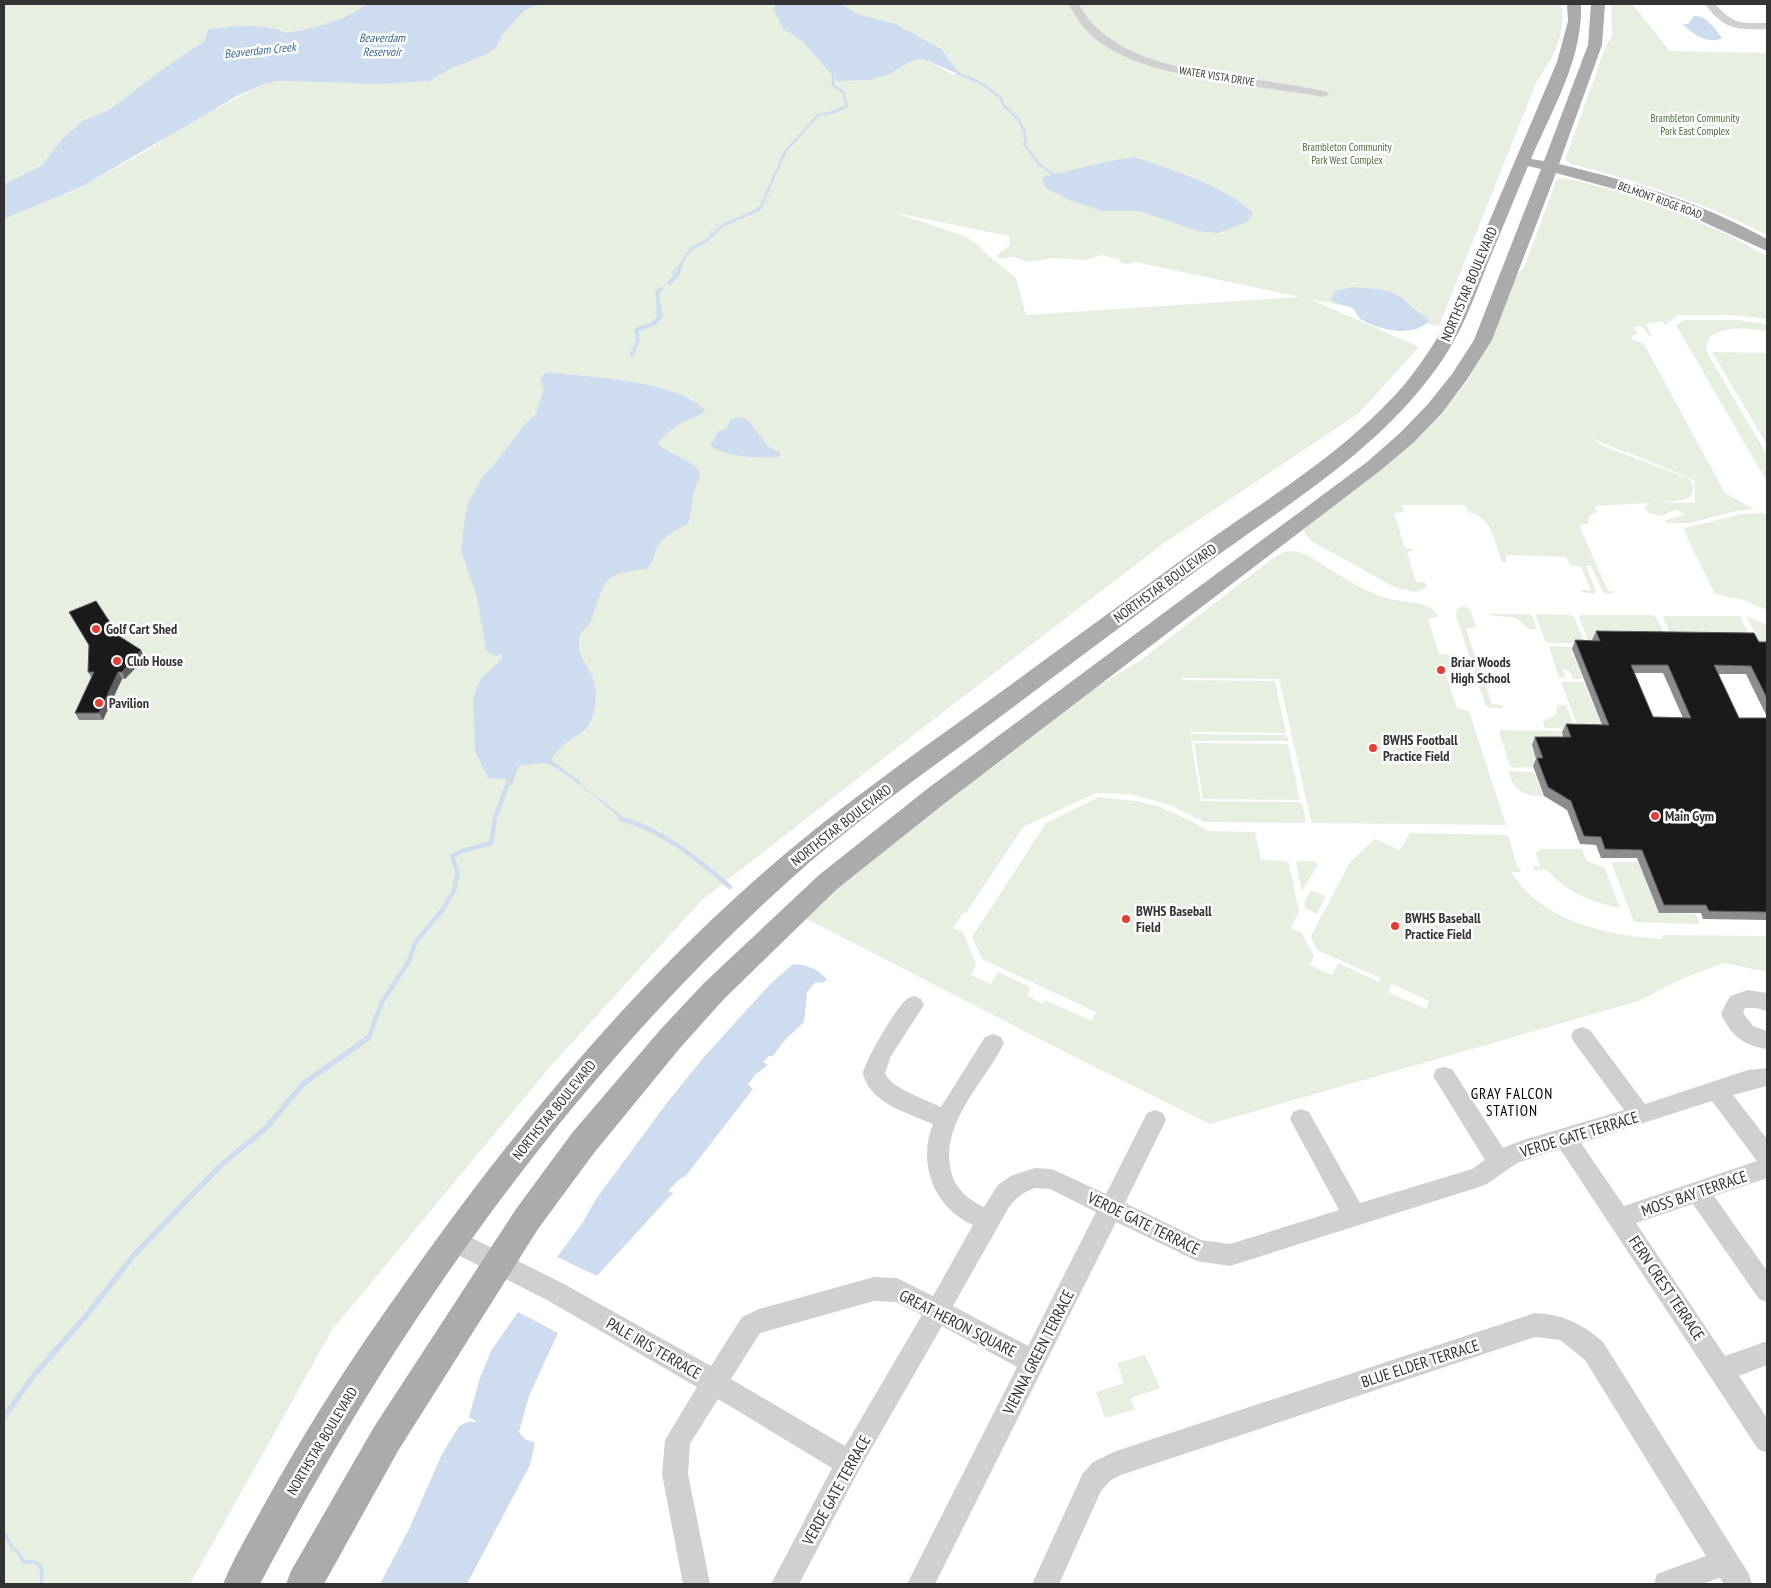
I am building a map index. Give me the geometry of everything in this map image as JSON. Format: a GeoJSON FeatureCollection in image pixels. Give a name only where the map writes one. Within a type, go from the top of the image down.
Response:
{"type":"FeatureCollection","features":[{"type":"Feature","properties":{"kind":"main road"},"geometry":{"type":"LineString","coordinates":[[1521,160],[1571,44],[1576,23],[1574,4]]}},
{"type":"Feature","properties":{"kind":"main road"},"geometry":{"type":"LineString","coordinates":[[304,1584],[386,1439],[527,1219],[583,1143],[670,1039],[720,985],[799,907],[828,882],[936,796],[1374,466],[1404,442],[1436,410],[1467,368],[1483,340],[1570,115],[1595,44],[1598,4]]}},
{"type":"Feature","properties":{"kind":"main road","name":"BELMONT RIDGE ROAD"},"geometry":{"type":"LineString","coordinates":[[1521,160],[1617,184],[1664,200],[1716,220],[1767,246]]}},
{"type":"Feature","properties":{"kind":"main road","name":"NORTHSTAR BOULEVARD"},"geometry":{"type":"LineString","coordinates":[[241,1584],[287,1500],[355,1385],[454,1241],[529,1139],[612,1039],[699,949],[759,892],[811,847],[882,792],[1310,478],[1393,411],[1425,373],[1453,328],[1521,160]]}},
{"type":"Feature","properties":{"kind":"street","name":"WATER VISTA DRIVE"},"geometry":{"type":"LineString","coordinates":[[1073,4],[1084,20],[1104,39],[1150,62],[1195,74],[1288,86],[1323,94]]}},
{"type":"Feature","properties":{"kind":"street"},"geometry":{"type":"LineString","coordinates":[[1710,4],[1727,23],[1740,26],[1767,26]]}},
{"type":"Feature","properties":{"kind":"street"},"geometry":{"type":"LineString","coordinates":[[1767,1002],[1759,999],[1743,999],[1737,1002],[1732,1013],[1739,1026],[1745,1032],[1753,1037],[1767,1040]]}},
{"type":"Feature","properties":{"kind":"street"},"geometry":{"type":"LineString","coordinates":[[914,1005],[879,1058],[874,1068],[875,1080],[883,1089],[891,1094],[945,1119]]}},
{"type":"Feature","properties":{"kind":"street"},"geometry":{"type":"LineString","coordinates":[[1582,1036],[1640,1116]]}},
{"type":"Feature","properties":{"kind":"street"},"geometry":{"type":"LineString","coordinates":[[988,1220],[976,1216],[951,1198],[943,1180],[937,1158],[938,1141],[945,1119],[993,1043]]}},
{"type":"Feature","properties":{"kind":"street"},"geometry":{"type":"LineString","coordinates":[[1444,1076],[1500,1163]]}},
{"type":"Feature","properties":{"kind":"street","name":"VERDE GATE TERRACE"},"geometry":{"type":"LineString","coordinates":[[785,1584],[849,1463],[938,1311],[988,1220],[1006,1192],[1019,1183],[1035,1178],[1052,1179],[1197,1250],[1218,1255],[1244,1252],[1479,1177],[1523,1150],[1640,1116],[1748,1080],[1767,1077]]}},
{"type":"Feature","properties":{"kind":"street"},"geometry":{"type":"LineString","coordinates":[[1716,1090],[1767,1156]]}},
{"type":"Feature","properties":{"kind":"street"},"geometry":{"type":"LineString","coordinates":[[1301,1118],[1356,1216]]}},
{"type":"Feature","properties":{"kind":"street","name":"VIENNA GREEN TERRACE"},"geometry":{"type":"LineString","coordinates":[[921,1584],[1155,1120]]}},
{"type":"Feature","properties":{"kind":"street","name":"FERN CREST TERRACE"},"geometry":{"type":"LineString","coordinates":[[1565,1137],[1767,1440]]}},
{"type":"Feature","properties":{"kind":"street","name":"MOSS BAY TERRACE"},"geometry":{"type":"LineString","coordinates":[[1620,1218],[1767,1168]]}},
{"type":"Feature","properties":{"kind":"street"},"geometry":{"type":"LineString","coordinates":[[1697,1191],[1767,1291]]}},
{"type":"Feature","properties":{"kind":"street","name":"PALE IRIS TERRACE"},"geometry":{"type":"LineString","coordinates":[[454,1241],[499,1262],[578,1305],[714,1382],[849,1463]]}},
{"type":"Feature","properties":{"kind":"street","name":"GREAT HERON SQUARE"},"geometry":{"type":"LineString","coordinates":[[696,1584],[675,1474],[678,1440],[682,1430],[746,1332],[758,1321],[863,1292],[883,1288],[897,1290],[1032,1362]]}},
{"type":"Feature","properties":{"kind":"street","name":"BLUE ELDER TERRACE"},"geometry":{"type":"LineString","coordinates":[[1045,1584],[1092,1482],[1102,1471],[1116,1464],[1535,1324],[1551,1325],[1567,1330],[1582,1339],[1594,1351],[1732,1573]]}},
{"type":"Feature","properties":{"kind":"street"},"geometry":{"type":"LineString","coordinates":[[1721,1370],[1767,1353]]}},
{"type":"Feature","properties":{"kind":"street"},"geometry":{"type":"LineString","coordinates":[[1667,1584],[1732,1573]]}},
{"type":"Feature","properties":{"kind":"green space"},"geometry":{"type":"Polygon","coordinates":[[[4,4],[366,4],[339,19],[317,27],[285,34],[276,30],[258,27],[208,29],[204,41],[109,110],[82,121],[61,140],[41,166],[4,184],[4,4]]]}},
{"type":"Feature","properties":{"kind":"green space","name":"Brambleton Community Park West Complex"},"geometry":{"type":"Polygon","coordinates":[[[541,4],[1561,4],[1562,25],[1557,45],[1537,81],[1439,326],[1310,299],[1419,347],[1358,414],[1164,543],[702,900],[549,1068],[332,1330],[190,1584],[4,1584],[4,219],[83,186],[150,149],[181,127],[262,85],[278,81],[339,83],[429,81],[496,48],[503,34],[525,10],[541,4]],[[896,24],[787,32],[802,41],[837,81],[890,74],[911,61],[923,59],[952,74],[960,74],[941,49],[896,24]],[[896,213],[964,236],[978,245],[1016,278],[1026,315],[1300,297],[1135,262],[1127,264],[1120,262],[1119,259],[1101,255],[1087,260],[1051,258],[1029,262],[1013,257],[1001,259],[996,256],[1010,245],[1009,236],[896,213]]]}},
{"type":"Feature","properties":{"kind":"green space","name":"Brambleton Community Park East Complex"},"geometry":{"type":"Polygon","coordinates":[[[1611,4],[1632,4],[1670,51],[1767,53],[1767,235],[1696,203],[1622,178],[1571,164],[1565,160],[1605,48],[1612,36],[1611,4]]]}},
{"type":"Feature","properties":{"kind":"green space"},"geometry":{"type":"Polygon","coordinates":[[[1560,178],[1578,181],[1663,207],[1727,234],[1767,256],[1767,319],[1731,315],[1678,315],[1666,325],[1660,321],[1646,324],[1652,336],[1649,336],[1642,326],[1634,327],[1638,334],[1631,336],[1634,340],[1644,344],[1725,493],[1754,509],[1736,511],[1690,523],[1667,523],[1668,519],[1685,515],[1676,509],[1662,516],[1649,513],[1644,507],[1651,503],[1595,506],[1597,512],[1589,516],[1588,524],[1579,525],[1608,591],[1618,592],[1608,594],[1603,592],[1591,566],[1586,566],[1596,591],[1594,594],[1582,592],[1582,590],[1591,590],[1581,567],[1570,565],[1566,557],[1506,555],[1507,562],[1502,562],[1487,524],[1477,515],[1469,512],[1465,505],[1402,505],[1404,512],[1394,513],[1405,548],[1416,550],[1407,552],[1416,582],[1424,582],[1427,585],[1426,588],[1416,592],[1396,588],[1313,542],[1305,534],[1304,529],[1413,442],[1439,416],[1464,386],[1489,344],[1513,281],[1525,265],[1556,181],[1560,178]],[[1591,438],[1605,447],[1688,478],[1694,486],[1691,496],[1685,500],[1662,502],[1695,503],[1695,481],[1669,469],[1591,438]]]}},
{"type":"Feature","properties":{"kind":"green space"},"geometry":{"type":"Polygon","coordinates":[[[1684,320],[1737,320],[1767,324],[1767,332],[1738,328],[1717,333],[1710,337],[1706,348],[1767,455],[1767,482],[1676,325],[1684,320]]]}},
{"type":"Feature","properties":{"kind":"green space"},"geometry":{"type":"Polygon","coordinates":[[[1712,352],[1767,353],[1767,445],[1712,352]]]}},
{"type":"Feature","properties":{"kind":"green space"},"geometry":{"type":"Polygon","coordinates":[[[1762,513],[1767,515],[1767,610],[1743,600],[1715,594],[1684,531],[1685,528],[1742,514],[1762,513]]]}},
{"type":"Feature","properties":{"kind":"green space"},"geometry":{"type":"Polygon","coordinates":[[[1295,551],[1305,554],[1347,580],[1379,596],[1424,605],[1435,612],[1438,617],[1428,618],[1439,654],[1451,655],[1454,667],[1444,669],[1457,708],[1469,711],[1506,825],[1314,823],[1311,821],[1279,679],[1182,678],[1182,680],[1275,681],[1286,733],[1190,732],[1190,734],[1285,735],[1289,739],[1287,741],[1191,741],[1201,801],[1299,802],[1302,804],[1306,821],[1304,823],[1204,822],[1170,805],[1149,799],[1128,794],[1096,793],[1023,827],[966,913],[963,913],[953,928],[963,932],[976,965],[971,975],[991,984],[998,972],[1030,987],[1027,996],[1042,1003],[1045,1000],[1092,1021],[1096,1012],[982,959],[972,937],[1046,823],[1099,797],[1137,801],[1157,806],[1209,831],[1255,832],[1261,860],[1286,861],[1289,863],[1299,912],[1291,928],[1301,932],[1314,956],[1310,965],[1332,975],[1338,963],[1379,982],[1380,978],[1317,950],[1311,936],[1350,862],[1375,839],[1400,850],[1410,833],[1508,835],[1517,866],[1521,872],[1511,872],[1524,889],[1540,903],[1558,914],[1598,929],[1641,937],[1662,939],[1663,935],[1767,936],[1767,972],[1724,963],[1681,979],[1639,1001],[1210,1124],[1067,1053],[803,917],[836,885],[1091,690],[1141,660],[1276,556],[1284,552],[1295,551]],[[1392,984],[1388,992],[1426,1009],[1429,1001],[1392,984]]]}},
{"type":"Feature","properties":{"kind":"green space"},"geometry":{"type":"Polygon","coordinates":[[[1463,606],[1470,609],[1476,627],[1466,629],[1492,704],[1502,705],[1503,708],[1489,708],[1485,704],[1456,616],[1457,609],[1463,606]]]}},
{"type":"Feature","properties":{"kind":"green space"},"geometry":{"type":"Polygon","coordinates":[[[1488,614],[1529,614],[1532,616],[1537,629],[1528,629],[1523,623],[1514,618],[1488,614]]]}},
{"type":"Feature","properties":{"kind":"green space"},"geometry":{"type":"Polygon","coordinates":[[[1537,614],[1570,615],[1574,617],[1585,643],[1548,643],[1545,641],[1536,616],[1537,614]]]}},
{"type":"Feature","properties":{"kind":"green space"},"geometry":{"type":"Polygon","coordinates":[[[1581,615],[1653,615],[1657,618],[1667,640],[1592,639],[1595,647],[1589,644],[1579,617],[1581,615]]]}},
{"type":"Feature","properties":{"kind":"green space"},"geometry":{"type":"Polygon","coordinates":[[[1665,616],[1740,616],[1752,640],[1673,639],[1663,618],[1665,616]]]}},
{"type":"Feature","properties":{"kind":"green space"},"geometry":{"type":"Polygon","coordinates":[[[1746,616],[1767,625],[1767,650],[1761,645],[1746,616]]]}},
{"type":"Feature","properties":{"kind":"green space"},"geometry":{"type":"Polygon","coordinates":[[[1549,646],[1581,647],[1571,649],[1583,679],[1573,679],[1569,670],[1563,670],[1566,677],[1559,678],[1549,646]]]}},
{"type":"Feature","properties":{"kind":"green space"},"geometry":{"type":"Polygon","coordinates":[[[1561,682],[1584,682],[1603,729],[1579,729],[1561,682]]]}},
{"type":"Feature","properties":{"kind":"green space"},"geometry":{"type":"Polygon","coordinates":[[[1557,705],[1566,705],[1575,728],[1545,728],[1543,721],[1556,715],[1557,705]]]}},
{"type":"Feature","properties":{"kind":"green space"},"geometry":{"type":"Polygon","coordinates":[[[1501,730],[1561,731],[1566,745],[1531,745],[1539,766],[1514,768],[1510,766],[1499,732],[1501,730]]]}},
{"type":"Feature","properties":{"kind":"green space"},"geometry":{"type":"Polygon","coordinates":[[[1194,743],[1288,744],[1300,800],[1203,799],[1194,743]]]}},
{"type":"Feature","properties":{"kind":"green space"},"geometry":{"type":"Polygon","coordinates":[[[1508,771],[1534,772],[1544,797],[1520,791],[1513,784],[1508,771]]]}},
{"type":"Feature","properties":{"kind":"green space"},"geometry":{"type":"Polygon","coordinates":[[[1540,849],[1582,849],[1587,861],[1605,868],[1620,908],[1580,895],[1562,884],[1545,869],[1535,871],[1532,866],[1540,866],[1536,853],[1540,849]]]}},
{"type":"Feature","properties":{"kind":"green space"},"geometry":{"type":"Polygon","coordinates":[[[1299,861],[1314,861],[1318,864],[1303,890],[1296,863],[1299,861]]]}},
{"type":"Feature","properties":{"kind":"green space"},"geometry":{"type":"Polygon","coordinates":[[[1611,862],[1639,862],[1659,913],[1696,914],[1700,924],[1634,922],[1611,862]]]}},
{"type":"Feature","properties":{"kind":"green space"},"geometry":{"type":"Polygon","coordinates":[[[1311,890],[1326,896],[1317,914],[1306,909],[1304,903],[1311,890]]]}},
{"type":"Feature","properties":{"kind":"green space"},"geometry":{"type":"Polygon","coordinates":[[[1145,1355],[1160,1388],[1131,1398],[1135,1410],[1105,1418],[1096,1392],[1124,1383],[1117,1363],[1145,1355]]]}},
{"type":"Feature","properties":{"kind":"water","name":"Beaverdam Reservoir"},"geometry":{"type":"Polygon","coordinates":[[[366,4],[541,4],[525,10],[503,34],[496,48],[429,81],[381,84],[278,81],[262,85],[237,96],[83,186],[4,219],[4,184],[41,166],[61,140],[82,121],[109,110],[204,41],[208,29],[258,26],[286,33],[339,19],[366,4]]]}},
{"type":"Feature","properties":{"kind":"water"},"geometry":{"type":"Polygon","coordinates":[[[775,4],[840,4],[860,15],[896,24],[941,49],[961,75],[923,59],[911,61],[890,74],[869,80],[837,81],[802,41],[783,29],[774,10],[775,4]]]}},
{"type":"Feature","properties":{"kind":"water"},"geometry":{"type":"Polygon","coordinates":[[[1694,16],[1707,20],[1722,38],[1717,40],[1706,39],[1691,31],[1683,24],[1688,24],[1694,16]]]}},
{"type":"Feature","properties":{"kind":"water"},"geometry":{"type":"Polygon","coordinates":[[[1134,157],[1212,186],[1241,203],[1253,213],[1247,222],[1218,233],[1198,231],[1140,211],[1103,211],[1072,201],[1046,188],[1042,181],[1043,177],[1054,174],[1134,157]]]}},
{"type":"Feature","properties":{"kind":"water"},"geometry":{"type":"Polygon","coordinates":[[[778,182],[765,204],[755,211],[724,222],[764,204],[778,182]]]}},
{"type":"Feature","properties":{"kind":"water"},"geometry":{"type":"Polygon","coordinates":[[[719,224],[675,270],[673,278],[659,293],[657,300],[659,322],[654,326],[646,328],[656,322],[657,296],[660,290],[670,280],[673,270],[719,224]]]}},
{"type":"Feature","properties":{"kind":"water"},"geometry":{"type":"Polygon","coordinates":[[[1353,287],[1396,294],[1429,321],[1422,326],[1406,331],[1396,331],[1369,324],[1360,319],[1352,308],[1330,299],[1335,291],[1353,287]]]}},
{"type":"Feature","properties":{"kind":"water"},"geometry":{"type":"Polygon","coordinates":[[[547,372],[608,378],[653,386],[691,400],[705,410],[675,427],[658,443],[692,464],[700,472],[688,524],[669,535],[657,547],[652,562],[647,569],[621,573],[607,582],[603,588],[592,619],[581,633],[579,640],[580,654],[591,673],[596,692],[591,721],[584,731],[562,746],[551,760],[617,812],[621,819],[584,788],[551,765],[543,763],[519,766],[512,786],[506,779],[488,778],[475,751],[473,698],[481,678],[502,659],[502,654],[495,656],[486,650],[477,597],[461,551],[465,517],[469,501],[483,476],[494,465],[525,424],[535,415],[544,389],[540,378],[547,372]]]}},
{"type":"Feature","properties":{"kind":"water"},"geometry":{"type":"Polygon","coordinates":[[[740,417],[748,420],[768,446],[780,453],[779,457],[763,458],[733,454],[710,446],[718,432],[727,428],[731,419],[740,417]]]}},
{"type":"Feature","properties":{"kind":"water"},"geometry":{"type":"Polygon","coordinates":[[[793,964],[812,968],[827,980],[822,983],[816,982],[807,992],[804,1022],[784,1041],[773,1056],[769,1056],[763,1062],[768,1065],[756,1074],[748,1084],[753,1089],[685,1177],[682,1177],[668,1191],[673,1193],[597,1276],[557,1257],[583,1222],[596,1199],[666,1104],[703,1058],[772,982],[793,964]]]}},
{"type":"Feature","properties":{"kind":"water"},"geometry":{"type":"Polygon","coordinates":[[[518,1312],[558,1333],[529,1396],[519,1432],[525,1439],[535,1443],[530,1465],[467,1584],[380,1584],[409,1529],[442,1454],[459,1426],[468,1422],[477,1422],[469,1417],[480,1378],[491,1351],[518,1312]]]}},
{"type":"Feature","properties":{"kind":"water"},"geometry":{"type":"Polygon","coordinates":[[[4,1529],[14,1548],[17,1548],[25,1560],[36,1561],[42,1565],[43,1584],[40,1584],[39,1567],[29,1563],[23,1564],[16,1552],[12,1551],[4,1534],[4,1529]]]}},
{"type":"Feature","properties":{"kind":"building"},"geometry":{"type":"Polygon","coordinates":[[[96,601],[119,636],[141,650],[122,672],[118,672],[99,713],[75,713],[94,672],[88,672],[89,645],[69,612],[96,601]]]}},
{"type":"Feature","properties":{"kind":"building"},"geometry":{"type":"Polygon","coordinates":[[[1596,631],[1754,633],[1759,642],[1767,642],[1767,698],[1751,666],[1714,665],[1739,718],[1767,718],[1767,912],[1709,911],[1706,905],[1664,905],[1642,850],[1605,849],[1601,837],[1584,836],[1571,801],[1548,787],[1537,758],[1543,758],[1535,737],[1571,737],[1566,724],[1609,725],[1575,640],[1600,641],[1596,631]],[[1631,665],[1653,717],[1691,718],[1668,665],[1631,665]]]}},
{"type":"Feature","properties":{"kind":"waterway"},"geometry":{"type":"LineString","coordinates":[[680,268],[685,256],[692,248],[705,242],[723,225],[759,210],[785,152],[818,115],[834,112],[847,106],[843,92],[833,85],[833,72]]}},
{"type":"Feature","properties":{"kind":"waterway"},"geometry":{"type":"LineString","coordinates":[[957,73],[979,82],[1000,97],[1004,106],[1018,119],[1024,130]]}},
{"type":"Feature","properties":{"kind":"waterway"},"geometry":{"type":"LineString","coordinates":[[1024,131],[1026,140],[1024,144],[1039,164],[1053,174]]}},
{"type":"Feature","properties":{"kind":"waterway"},"geometry":{"type":"LineString","coordinates":[[669,283],[676,277],[680,267]]}},
{"type":"Feature","properties":{"kind":"waterway"},"geometry":{"type":"LineString","coordinates":[[632,355],[638,340],[636,330],[653,324],[661,316],[657,293],[661,289]]}},
{"type":"Feature","properties":{"kind":"waterway"},"geometry":{"type":"LineString","coordinates":[[365,1040],[369,1037],[382,1002],[409,961],[415,943],[443,909],[454,890],[458,872],[452,856],[462,851],[491,843],[495,818],[510,778]]}},
{"type":"Feature","properties":{"kind":"waterway"},"geometry":{"type":"LineString","coordinates":[[619,816],[621,819],[651,830],[665,838],[692,856],[730,887]]}},
{"type":"Feature","properties":{"kind":"waterway"},"geometry":{"type":"LineString","coordinates":[[4,1417],[34,1375],[86,1316],[134,1255],[220,1166],[266,1128],[304,1083],[367,1039]]}},
{"type":"Feature","properties":{"kind":"place","name":"Golf Cart Shed"},"geometry":{"type":"Point","coordinates":[96,629]}},
{"type":"Feature","properties":{"kind":"place","name":"Club House"},"geometry":{"type":"Point","coordinates":[117,661]}},
{"type":"Feature","properties":{"kind":"place","name":"Briar Woods High School"},"geometry":{"type":"Point","coordinates":[1441,670]}},
{"type":"Feature","properties":{"kind":"place","name":"Pavilion"},"geometry":{"type":"Point","coordinates":[99,703]}},
{"type":"Feature","properties":{"kind":"place","name":"BWHS Football Practice Field"},"geometry":{"type":"Point","coordinates":[1373,748]}},
{"type":"Feature","properties":{"kind":"place","name":"Main Gym"},"geometry":{"type":"Point","coordinates":[1655,816]}},
{"type":"Feature","properties":{"kind":"place","name":"BWHS Baseball Field"},"geometry":{"type":"Point","coordinates":[1126,919]}},
{"type":"Feature","properties":{"kind":"place","name":"BWHS Baseball Practice Field"},"geometry":{"type":"Point","coordinates":[1395,926]}},
{"type":"Feature","properties":{"kind":"district","name":"GRAY FALCON STATION"},"geometry":{"type":"Point","coordinates":[1512,1102]}},
{"type":"Feature","properties":{"kind":"water label","name":"Beaverdam Creek"},"geometry":{"type":"Point","coordinates":[260,50]}}]}
